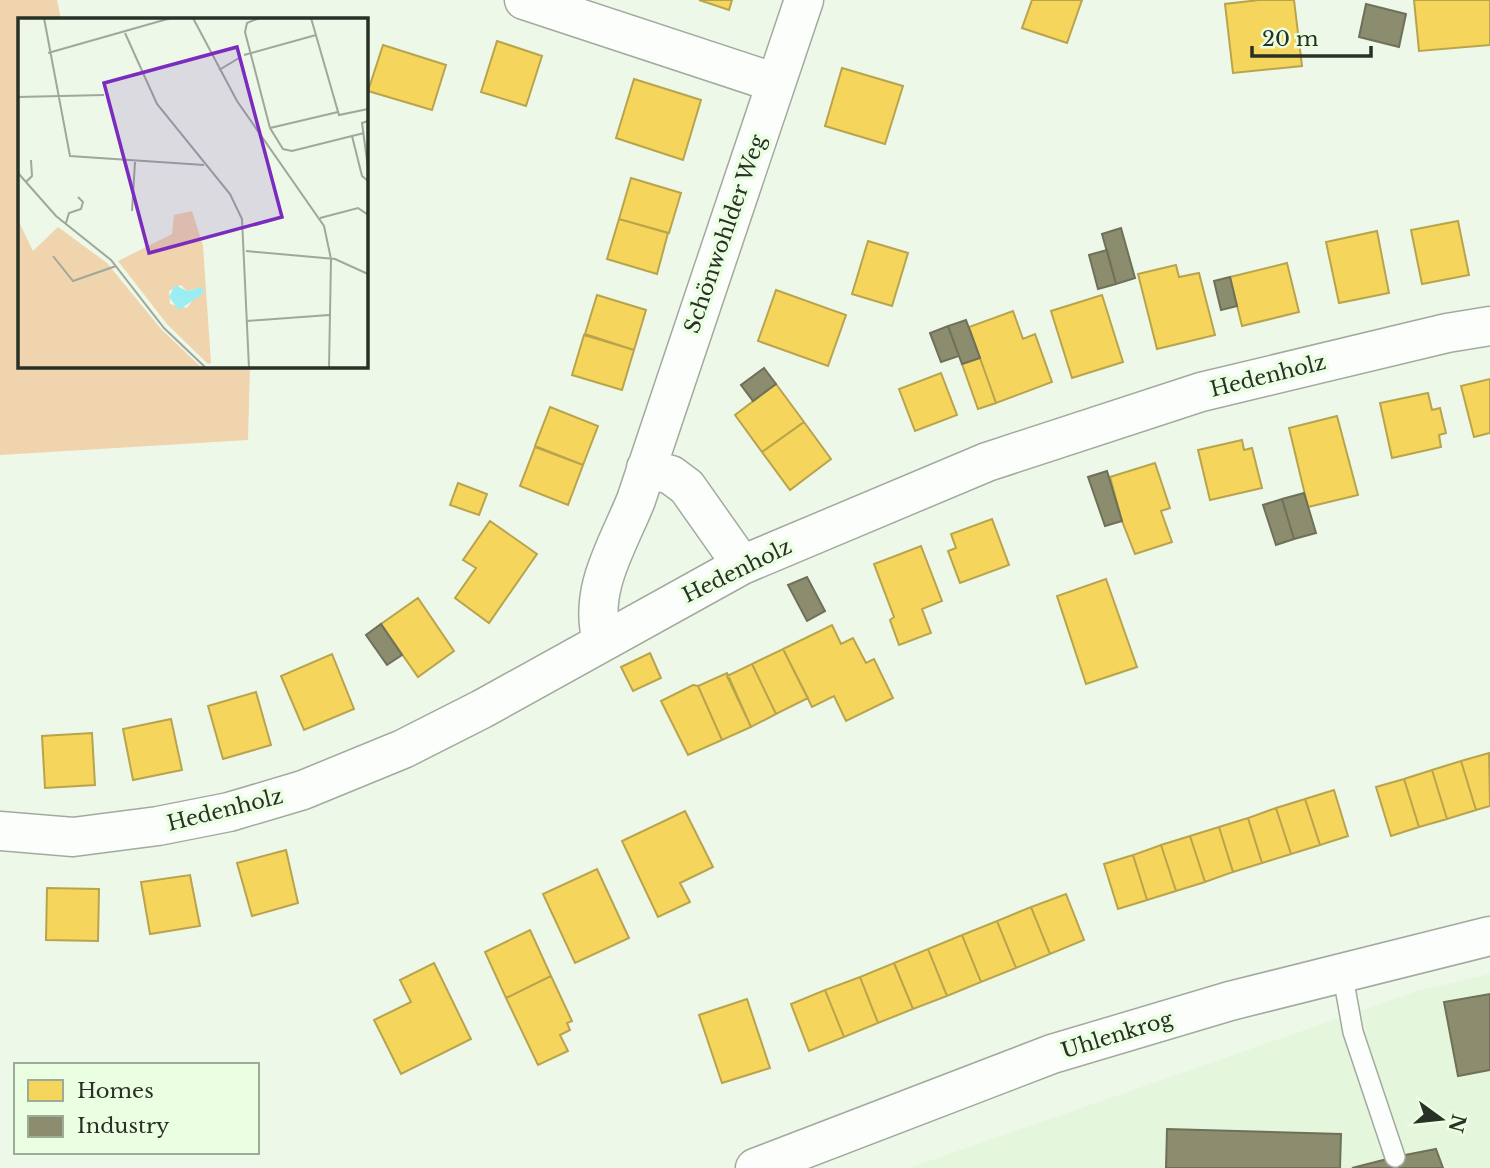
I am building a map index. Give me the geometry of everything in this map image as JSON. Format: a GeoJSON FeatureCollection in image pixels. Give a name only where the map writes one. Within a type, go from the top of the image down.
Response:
{"type":"FeatureCollection","features":[{"type":"Feature","properties":{"kind":"street"},"geometry":{"type":"LineString","coordinates":[[524,0],[776,83]]}},
{"type":"Feature","properties":{"kind":"street","name":"Schönwohlder Weg"},"geometry":{"type":"LineString","coordinates":[[602,641],[597,622],[597,598],[602,581],[636,500],[804,0]]}},
{"type":"Feature","properties":{"kind":"street","name":"Hedenholz"},"geometry":{"type":"LineString","coordinates":[[0,831],[74,837],[158,826],[229,812],[303,790],[412,744],[482,709],[742,565],[987,462],[1201,392],[1447,332],[1490,326]]}},
{"type":"Feature","properties":{"kind":"street"},"geometry":{"type":"LineString","coordinates":[[646,468],[671,475],[687,487],[742,565]]}},
{"type":"Feature","properties":{"kind":"street","name":"Uhlenkrog"},"geometry":{"type":"LineString","coordinates":[[755,1168],[1052,1054],[1230,1001],[1490,936]]}},
{"type":"Feature","properties":{"kind":"lane"},"geometry":{"type":"LineString","coordinates":[[1342,971],[1353,1032],[1395,1157]]}},
{"type":"Feature","properties":{"kind":"shaded area"},"geometry":{"type":"Polygon","coordinates":[[[0,0],[57,0],[61,18],[18,18],[18,368],[250,368],[248,440],[0,455],[0,0]]]}},
{"type":"Feature","properties":{"kind":"shaded area"},"geometry":{"type":"Polygon","coordinates":[[[1490,974],[1490,1168],[909,1168],[1417,991],[1490,974]]]}},
{"type":"Feature","properties":{"kind":"building: Homes"},"geometry":{"type":"Polygon","coordinates":[[[699,0],[732,0],[729,10],[699,0]]]}},
{"type":"Feature","properties":{"kind":"building: Homes"},"geometry":{"type":"Polygon","coordinates":[[[1032,0],[1082,0],[1067,43],[1022,28],[1032,0]]]}},
{"type":"Feature","properties":{"kind":"building: Homes"},"geometry":{"type":"Polygon","coordinates":[[[1294,0],[1302,66],[1233,73],[1225,4],[1294,0]]]}},
{"type":"Feature","properties":{"kind":"building: Homes"},"geometry":{"type":"Polygon","coordinates":[[[1414,0],[1490,0],[1490,45],[1419,51],[1414,0]]]}},
{"type":"Feature","properties":{"kind":"building: Homes"},"geometry":{"type":"Polygon","coordinates":[[[497,41],[542,56],[526,106],[481,92],[497,41]]]}},
{"type":"Feature","properties":{"kind":"building: Homes"},"geometry":{"type":"Polygon","coordinates":[[[383,45],[446,65],[432,110],[368,91],[383,45]]]}},
{"type":"Feature","properties":{"kind":"building: Homes"},"geometry":{"type":"Polygon","coordinates":[[[842,68],[903,86],[885,144],[825,126],[842,68]]]}},
{"type":"Feature","properties":{"kind":"building: Homes"},"geometry":{"type":"Polygon","coordinates":[[[634,79],[701,100],[683,160],[616,138],[634,79]]]}},
{"type":"Feature","properties":{"kind":"building: Homes"},"geometry":{"type":"Polygon","coordinates":[[[631,178],[681,193],[669,233],[619,219],[631,178]]]}},
{"type":"Feature","properties":{"kind":"building: Homes"},"geometry":{"type":"Polygon","coordinates":[[[619,219],[668,233],[657,274],[607,259],[619,219]]]}},
{"type":"Feature","properties":{"kind":"building: Homes"},"geometry":{"type":"Polygon","coordinates":[[[1458,221],[1469,275],[1422,284],[1411,230],[1458,221]]]}},
{"type":"Feature","properties":{"kind":"building: Homes"},"geometry":{"type":"Polygon","coordinates":[[[1377,231],[1389,293],[1339,303],[1326,242],[1377,231]]]}},
{"type":"Feature","properties":{"kind":"building: Homes"},"geometry":{"type":"Polygon","coordinates":[[[868,241],[908,253],[892,306],[852,294],[868,241]]]}},
{"type":"Feature","properties":{"kind":"building: Homes"},"geometry":{"type":"Polygon","coordinates":[[[1287,263],[1299,312],[1242,326],[1230,277],[1287,263]]]}},
{"type":"Feature","properties":{"kind":"building: Homes"},"geometry":{"type":"Polygon","coordinates":[[[1176,265],[1179,277],[1199,273],[1215,335],[1157,349],[1138,274],[1176,265]]]}},
{"type":"Feature","properties":{"kind":"building: Homes"},"geometry":{"type":"Polygon","coordinates":[[[776,290],[846,315],[828,366],[758,341],[776,290]]]}},
{"type":"Feature","properties":{"kind":"building: Homes"},"geometry":{"type":"Polygon","coordinates":[[[597,295],[646,310],[634,350],[585,334],[597,295]]]}},
{"type":"Feature","properties":{"kind":"building: Homes"},"geometry":{"type":"Polygon","coordinates":[[[1102,295],[1123,362],[1072,378],[1051,311],[1102,295]]]}},
{"type":"Feature","properties":{"kind":"building: Homes"},"geometry":{"type":"Polygon","coordinates":[[[1013,311],[1023,339],[1035,334],[1052,382],[996,403],[969,327],[1013,311]]]}},
{"type":"Feature","properties":{"kind":"building: Homes"},"geometry":{"type":"Polygon","coordinates":[[[584,335],[634,350],[622,390],[572,375],[584,335]]]}},
{"type":"Feature","properties":{"kind":"building: Homes"},"geometry":{"type":"Polygon","coordinates":[[[980,358],[996,403],[978,409],[962,364],[980,358]]]}},
{"type":"Feature","properties":{"kind":"building: Homes"},"geometry":{"type":"Polygon","coordinates":[[[941,373],[957,415],[915,431],[899,389],[941,373]]]}},
{"type":"Feature","properties":{"kind":"building: Homes"},"geometry":{"type":"Polygon","coordinates":[[[1490,379],[1490,433],[1474,437],[1461,386],[1490,379]]]}},
{"type":"Feature","properties":{"kind":"building: Homes"},"geometry":{"type":"Polygon","coordinates":[[[776,384],[804,422],[762,452],[735,415],[776,384]]]}},
{"type":"Feature","properties":{"kind":"building: Homes"},"geometry":{"type":"Polygon","coordinates":[[[1428,393],[1432,410],[1440,408],[1446,433],[1439,435],[1441,447],[1392,458],[1380,403],[1428,393]]]}},
{"type":"Feature","properties":{"kind":"building: Homes"},"geometry":{"type":"Polygon","coordinates":[[[550,407],[598,426],[583,465],[535,446],[550,407]]]}},
{"type":"Feature","properties":{"kind":"building: Homes"},"geometry":{"type":"Polygon","coordinates":[[[1337,416],[1358,495],[1308,507],[1289,428],[1337,416]]]}},
{"type":"Feature","properties":{"kind":"building: Homes"},"geometry":{"type":"Polygon","coordinates":[[[804,422],[831,459],[790,490],[762,452],[804,422]]]}},
{"type":"Feature","properties":{"kind":"building: Homes"},"geometry":{"type":"Polygon","coordinates":[[[1242,440],[1244,450],[1252,448],[1262,488],[1210,500],[1198,450],[1242,440]]]}},
{"type":"Feature","properties":{"kind":"building: Homes"},"geometry":{"type":"Polygon","coordinates":[[[535,447],[583,465],[568,505],[520,486],[535,447]]]}},
{"type":"Feature","properties":{"kind":"building: Homes"},"geometry":{"type":"Polygon","coordinates":[[[1155,463],[1170,508],[1161,511],[1172,542],[1135,554],[1122,521],[1110,477],[1155,463]]]}},
{"type":"Feature","properties":{"kind":"building: Homes"},"geometry":{"type":"Polygon","coordinates":[[[458,483],[487,494],[479,515],[450,505],[458,483]]]}},
{"type":"Feature","properties":{"kind":"building: Homes"},"geometry":{"type":"Polygon","coordinates":[[[992,519],[1009,565],[960,583],[948,551],[956,548],[951,534],[992,519]]]}},
{"type":"Feature","properties":{"kind":"building: Homes"},"geometry":{"type":"Polygon","coordinates":[[[490,521],[537,554],[489,623],[455,598],[476,568],[463,560],[490,521]]]}},
{"type":"Feature","properties":{"kind":"building: Homes"},"geometry":{"type":"Polygon","coordinates":[[[921,546],[942,601],[922,609],[931,633],[899,645],[890,620],[894,617],[874,564],[921,546]]]}},
{"type":"Feature","properties":{"kind":"building: Homes"},"geometry":{"type":"Polygon","coordinates":[[[1106,579],[1137,667],[1086,684],[1057,596],[1106,579]]]}},
{"type":"Feature","properties":{"kind":"building: Homes"},"geometry":{"type":"Polygon","coordinates":[[[418,598],[454,651],[418,677],[381,624],[418,598]]]}},
{"type":"Feature","properties":{"kind":"building: Homes"},"geometry":{"type":"Polygon","coordinates":[[[832,625],[841,644],[853,638],[866,663],[874,659],[893,698],[846,721],[834,696],[812,707],[783,649],[832,625]]]}},
{"type":"Feature","properties":{"kind":"building: Homes"},"geometry":{"type":"Polygon","coordinates":[[[783,649],[808,698],[776,714],[752,664],[783,649]]]}},
{"type":"Feature","properties":{"kind":"building: Homes"},"geometry":{"type":"Polygon","coordinates":[[[650,653],[661,678],[633,691],[621,667],[650,653]]]}},
{"type":"Feature","properties":{"kind":"building: Homes"},"geometry":{"type":"Polygon","coordinates":[[[332,654],[354,709],[304,730],[281,676],[332,654]]]}},
{"type":"Feature","properties":{"kind":"building: Homes"},"geometry":{"type":"Polygon","coordinates":[[[752,664],[776,714],[751,727],[727,676],[752,664]]]}},
{"type":"Feature","properties":{"kind":"building: Homes"},"geometry":{"type":"Polygon","coordinates":[[[727,673],[751,727],[722,740],[698,686],[727,673]]]}},
{"type":"Feature","properties":{"kind":"building: Homes"},"geometry":{"type":"Polygon","coordinates":[[[693,685],[698,686],[722,740],[688,755],[661,701],[693,685]]]}},
{"type":"Feature","properties":{"kind":"building: Homes"},"geometry":{"type":"Polygon","coordinates":[[[256,692],[271,745],[223,759],[208,706],[256,692]]]}},
{"type":"Feature","properties":{"kind":"building: Homes"},"geometry":{"type":"Polygon","coordinates":[[[171,719],[182,770],[133,780],[123,729],[171,719]]]}},
{"type":"Feature","properties":{"kind":"building: Homes"},"geometry":{"type":"Polygon","coordinates":[[[92,733],[95,785],[45,788],[42,736],[92,733]]]}},
{"type":"Feature","properties":{"kind":"building: Homes"},"geometry":{"type":"Polygon","coordinates":[[[1489,753],[1490,806],[1476,810],[1461,761],[1489,753]]]}},
{"type":"Feature","properties":{"kind":"building: Homes"},"geometry":{"type":"Polygon","coordinates":[[[1461,761],[1476,810],[1447,819],[1432,770],[1461,761]]]}},
{"type":"Feature","properties":{"kind":"building: Homes"},"geometry":{"type":"Polygon","coordinates":[[[1432,770],[1447,819],[1419,827],[1404,779],[1432,770]]]}},
{"type":"Feature","properties":{"kind":"building: Homes"},"geometry":{"type":"Polygon","coordinates":[[[1404,779],[1419,827],[1391,836],[1376,787],[1404,779]]]}},
{"type":"Feature","properties":{"kind":"building: Homes"},"geometry":{"type":"Polygon","coordinates":[[[1334,790],[1348,836],[1320,845],[1305,799],[1334,790]]]}},
{"type":"Feature","properties":{"kind":"building: Homes"},"geometry":{"type":"Polygon","coordinates":[[[1305,799],[1320,845],[1291,854],[1276,808],[1305,799]]]}},
{"type":"Feature","properties":{"kind":"building: Homes"},"geometry":{"type":"Polygon","coordinates":[[[1276,808],[1291,854],[1262,863],[1248,818],[1276,808]]]}},
{"type":"Feature","properties":{"kind":"building: Homes"},"geometry":{"type":"Polygon","coordinates":[[[685,811],[713,867],[680,883],[690,902],[658,917],[622,841],[685,811]]]}},
{"type":"Feature","properties":{"kind":"building: Homes"},"geometry":{"type":"Polygon","coordinates":[[[1248,818],[1262,863],[1233,872],[1219,827],[1248,818]]]}},
{"type":"Feature","properties":{"kind":"building: Homes"},"geometry":{"type":"Polygon","coordinates":[[[1219,827],[1233,872],[1205,882],[1190,836],[1219,827]]]}},
{"type":"Feature","properties":{"kind":"building: Homes"},"geometry":{"type":"Polygon","coordinates":[[[1190,836],[1205,882],[1176,891],[1161,845],[1190,836]]]}},
{"type":"Feature","properties":{"kind":"building: Homes"},"geometry":{"type":"Polygon","coordinates":[[[1161,845],[1176,891],[1147,900],[1133,855],[1161,845]]]}},
{"type":"Feature","properties":{"kind":"building: Homes"},"geometry":{"type":"Polygon","coordinates":[[[286,850],[298,903],[252,916],[237,863],[286,850]]]}},
{"type":"Feature","properties":{"kind":"building: Homes"},"geometry":{"type":"Polygon","coordinates":[[[1133,855],[1147,900],[1118,909],[1104,864],[1133,855]]]}},
{"type":"Feature","properties":{"kind":"building: Homes"},"geometry":{"type":"Polygon","coordinates":[[[597,869],[629,938],[575,963],[543,894],[597,869]]]}},
{"type":"Feature","properties":{"kind":"building: Homes"},"geometry":{"type":"Polygon","coordinates":[[[190,875],[200,926],[150,934],[141,882],[190,875]]]}},
{"type":"Feature","properties":{"kind":"building: Homes"},"geometry":{"type":"Polygon","coordinates":[[[47,888],[99,889],[98,941],[46,940],[47,888]]]}},
{"type":"Feature","properties":{"kind":"building: Homes"},"geometry":{"type":"Polygon","coordinates":[[[1066,894],[1084,940],[1050,954],[1031,907],[1066,894]]]}},
{"type":"Feature","properties":{"kind":"building: Homes"},"geometry":{"type":"Polygon","coordinates":[[[1031,907],[1050,954],[1016,968],[997,921],[1031,907]]]}},
{"type":"Feature","properties":{"kind":"building: Homes"},"geometry":{"type":"Polygon","coordinates":[[[997,921],[1016,968],[981,982],[962,935],[997,921]]]}},
{"type":"Feature","properties":{"kind":"building: Homes"},"geometry":{"type":"Polygon","coordinates":[[[530,930],[551,976],[506,998],[485,952],[530,930]]]}},
{"type":"Feature","properties":{"kind":"building: Homes"},"geometry":{"type":"Polygon","coordinates":[[[962,935],[981,982],[947,996],[928,949],[962,935]]]}},
{"type":"Feature","properties":{"kind":"building: Homes"},"geometry":{"type":"Polygon","coordinates":[[[928,949],[947,996],[913,1009],[894,963],[928,949]]]}},
{"type":"Feature","properties":{"kind":"building: Homes"},"geometry":{"type":"Polygon","coordinates":[[[434,963],[471,1039],[401,1074],[374,1020],[411,1002],[400,980],[434,963]]]}},
{"type":"Feature","properties":{"kind":"building: Homes"},"geometry":{"type":"Polygon","coordinates":[[[894,963],[913,1009],[878,1023],[860,977],[894,963]]]}},
{"type":"Feature","properties":{"kind":"building: Homes"},"geometry":{"type":"Polygon","coordinates":[[[551,976],[572,1021],[567,1023],[570,1030],[560,1035],[568,1051],[538,1065],[506,998],[551,976]]]}},
{"type":"Feature","properties":{"kind":"building: Homes"},"geometry":{"type":"Polygon","coordinates":[[[860,977],[878,1023],[844,1037],[825,990],[860,977]]]}},
{"type":"Feature","properties":{"kind":"building: Homes"},"geometry":{"type":"Polygon","coordinates":[[[825,990],[844,1037],[809,1051],[791,1004],[825,990]]]}},
{"type":"Feature","properties":{"kind":"building: Homes"},"geometry":{"type":"Polygon","coordinates":[[[747,999],[770,1068],[722,1083],[699,1015],[747,999]]]}},
{"type":"Feature","properties":{"kind":"building: Industry"},"geometry":{"type":"Polygon","coordinates":[[[1366,4],[1406,14],[1399,47],[1359,37],[1366,4]]]}},
{"type":"Feature","properties":{"kind":"building: Industry"},"geometry":{"type":"Polygon","coordinates":[[[1121,228],[1135,278],[1116,284],[1102,234],[1121,228]]]}},
{"type":"Feature","properties":{"kind":"building: Industry"},"geometry":{"type":"Polygon","coordinates":[[[1107,250],[1116,284],[1098,289],[1089,255],[1107,250]]]}},
{"type":"Feature","properties":{"kind":"building: Industry"},"geometry":{"type":"Polygon","coordinates":[[[1230,277],[1237,306],[1221,310],[1214,281],[1230,277]]]}},
{"type":"Feature","properties":{"kind":"building: Industry"},"geometry":{"type":"Polygon","coordinates":[[[966,320],[980,358],[962,364],[948,326],[966,320]]]}},
{"type":"Feature","properties":{"kind":"building: Industry"},"geometry":{"type":"Polygon","coordinates":[[[948,326],[959,356],[941,362],[930,333],[948,326]]]}},
{"type":"Feature","properties":{"kind":"building: Industry"},"geometry":{"type":"Polygon","coordinates":[[[764,368],[776,384],[753,401],[741,385],[764,368]]]}},
{"type":"Feature","properties":{"kind":"building: Industry"},"geometry":{"type":"Polygon","coordinates":[[[1107,471],[1122,521],[1105,526],[1088,477],[1107,471]]]}},
{"type":"Feature","properties":{"kind":"building: Industry"},"geometry":{"type":"Polygon","coordinates":[[[1304,493],[1316,533],[1294,539],[1282,499],[1304,493]]]}},
{"type":"Feature","properties":{"kind":"building: Industry"},"geometry":{"type":"Polygon","coordinates":[[[1282,499],[1294,539],[1276,545],[1263,505],[1282,499]]]}},
{"type":"Feature","properties":{"kind":"building: Industry"},"geometry":{"type":"Polygon","coordinates":[[[807,577],[825,611],[807,621],[788,585],[807,577]]]}},
{"type":"Feature","properties":{"kind":"building: Industry"},"geometry":{"type":"Polygon","coordinates":[[[381,624],[402,655],[387,665],[366,635],[381,624]]]}},
{"type":"Feature","properties":{"kind":"building: Industry"},"geometry":{"type":"Polygon","coordinates":[[[1490,994],[1490,1070],[1458,1076],[1444,1002],[1490,994]]]}},
{"type":"Feature","properties":{"kind":"building: Industry"},"geometry":{"type":"Polygon","coordinates":[[[1167,1129],[1341,1134],[1340,1168],[1166,1168],[1167,1129]]]}},
{"type":"Feature","properties":{"kind":"building: Industry"},"geometry":{"type":"Polygon","coordinates":[[[1436,1149],[1443,1168],[1352,1168],[1395,1157],[1436,1149]]]}}]}
